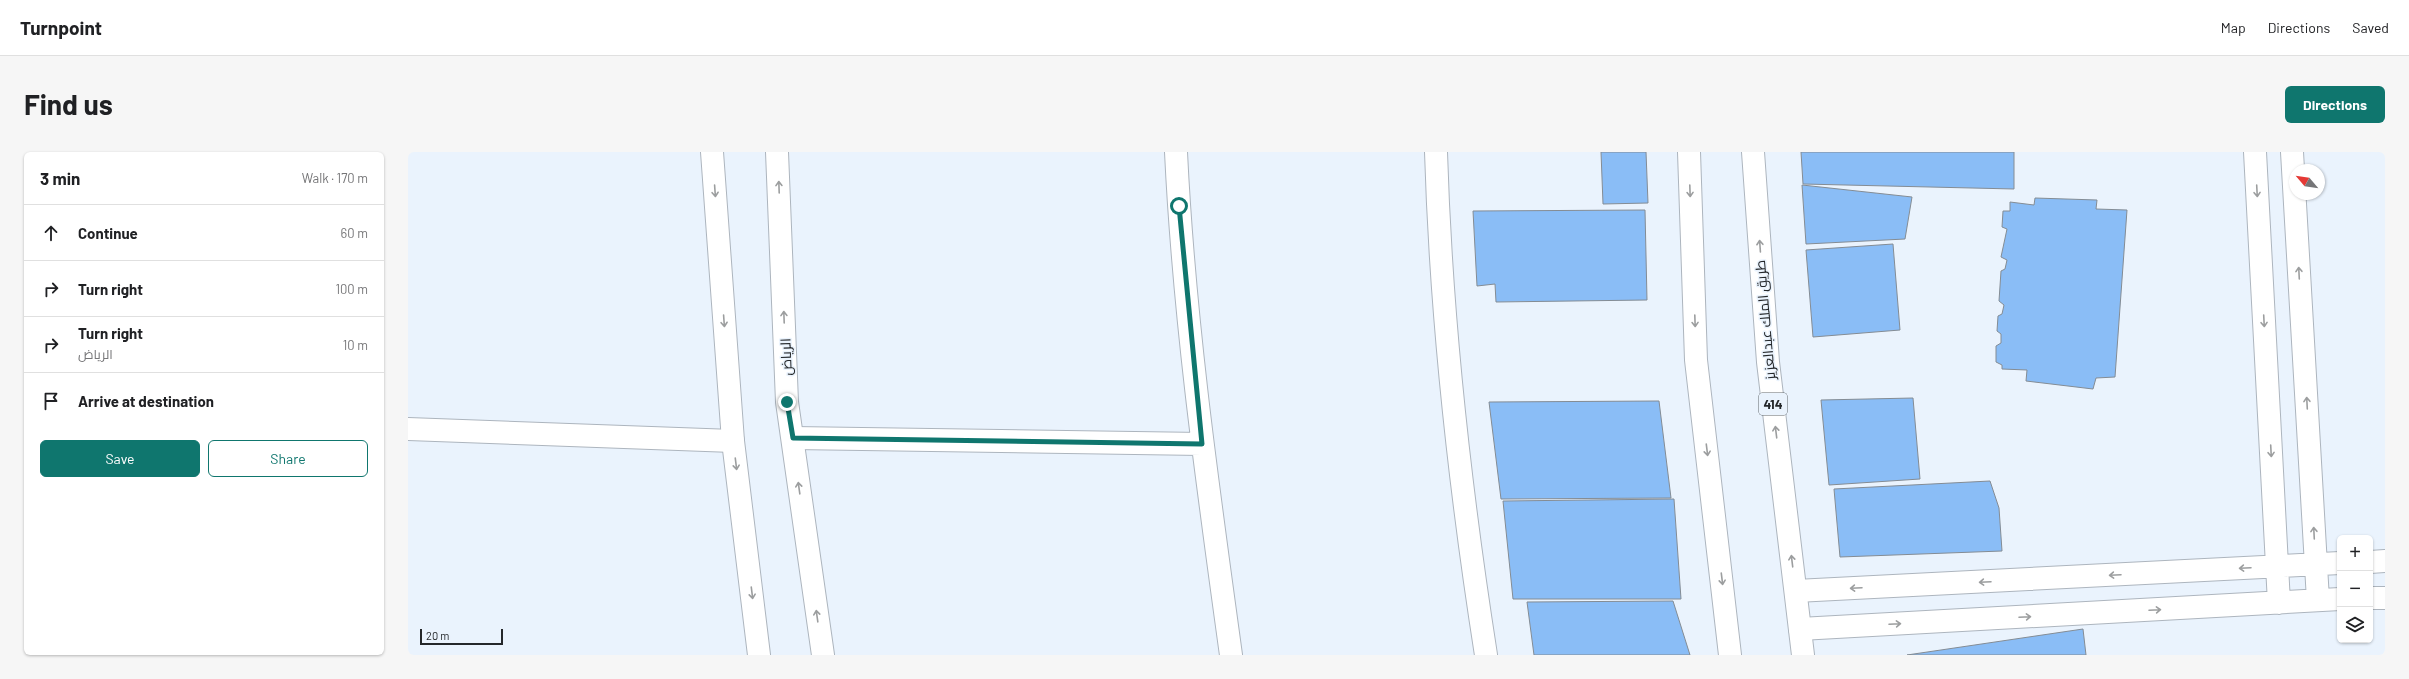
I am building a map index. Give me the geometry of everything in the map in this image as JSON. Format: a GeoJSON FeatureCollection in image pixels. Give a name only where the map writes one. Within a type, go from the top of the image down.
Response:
{"type":"FeatureCollection","features":[{"type":"Feature","properties":{"kind":"main road"},"geometry":{"type":"LineString","coordinates":[[712,152],[733,441],[759,655]]}},
{"type":"Feature","properties":{"kind":"main road","name":"الرياض"},"geometry":{"type":"LineString","coordinates":[[777,152],[787,402],[823,655]]}},
{"type":"Feature","properties":{"kind":"main road"},"geometry":{"type":"LineString","coordinates":[[1176,152],[1180,214],[1202,444],[1231,655]]}},
{"type":"Feature","properties":{"kind":"main road"},"geometry":{"type":"LineString","coordinates":[[1436,152],[1438,210],[1452,405],[1486,655]]}},
{"type":"Feature","properties":{"kind":"main road"},"geometry":{"type":"LineString","coordinates":[[1689,152],[1696,360],[1730,655]]}},
{"type":"Feature","properties":{"kind":"main road","name":"طريق الملك عبدالعزيز"},"geometry":{"type":"LineString","coordinates":[[1753,152],[1768,362],[1803,655]]}},
{"type":"Feature","properties":{"kind":"main road"},"geometry":{"type":"LineString","coordinates":[[2255,152],[2279,603]]}},
{"type":"Feature","properties":{"kind":"main road"},"geometry":{"type":"LineString","coordinates":[[2292,152],[2318,600]]}},
{"type":"Feature","properties":{"kind":"main road"},"geometry":{"type":"LineString","coordinates":[[408,429],[733,441]]}},
{"type":"Feature","properties":{"kind":"main road"},"geometry":{"type":"LineString","coordinates":[[793,438],[1202,444]]}},
{"type":"Feature","properties":{"kind":"main road"},"geometry":{"type":"LineString","coordinates":[[2373,562],[2385,561]]}},
{"type":"Feature","properties":{"kind":"main road"},"geometry":{"type":"LineString","coordinates":[[1796,591],[2337,564]]}},
{"type":"Feature","properties":{"kind":"main road"},"geometry":{"type":"LineString","coordinates":[[2373,598],[2385,598]]}},
{"type":"Feature","properties":{"kind":"main road"},"geometry":{"type":"LineString","coordinates":[[1800,629],[2337,599]]}},
{"type":"Feature","properties":{"kind":"building"},"geometry":{"type":"Polygon","coordinates":[[[1601,152],[1646,152],[1648,203],[1603,204],[1601,152]]]}},
{"type":"Feature","properties":{"kind":"building"},"geometry":{"type":"Polygon","coordinates":[[[1801,152],[2014,152],[2014,189],[1803,184],[1801,152]]]}},
{"type":"Feature","properties":{"kind":"building"},"geometry":{"type":"Polygon","coordinates":[[[1802,185],[1912,197],[1905,239],[1806,244],[1802,185]]]}},
{"type":"Feature","properties":{"kind":"building"},"geometry":{"type":"Polygon","coordinates":[[[2035,198],[2097,200],[2096,209],[2127,210],[2115,377],[2096,378],[2093,389],[2026,381],[2027,370],[2002,369],[2002,365],[1996,362],[1996,346],[2001,343],[2001,334],[1997,331],[1998,316],[2002,314],[2004,305],[1999,301],[2001,271],[2005,269],[2007,260],[2001,257],[2007,229],[2002,227],[2003,211],[2010,211],[2010,202],[2034,205],[2035,198]]]}},
{"type":"Feature","properties":{"kind":"building"},"geometry":{"type":"Polygon","coordinates":[[[1645,210],[1647,300],[1496,302],[1495,284],[1477,286],[1473,211],[1645,210]]]}},
{"type":"Feature","properties":{"kind":"building"},"geometry":{"type":"Polygon","coordinates":[[[1893,244],[1900,330],[1813,337],[1806,250],[1893,244]]]}},
{"type":"Feature","properties":{"kind":"building"},"geometry":{"type":"Polygon","coordinates":[[[1913,398],[1920,479],[1829,485],[1821,400],[1913,398]]]}},
{"type":"Feature","properties":{"kind":"building"},"geometry":{"type":"Polygon","coordinates":[[[1659,401],[1671,498],[1501,499],[1489,402],[1659,401]]]}},
{"type":"Feature","properties":{"kind":"building"},"geometry":{"type":"Polygon","coordinates":[[[1990,481],[1999,508],[2002,551],[1840,557],[1834,489],[1990,481]]]}},
{"type":"Feature","properties":{"kind":"building"},"geometry":{"type":"Polygon","coordinates":[[[1674,499],[1681,599],[1513,599],[1503,501],[1674,499]]]}},
{"type":"Feature","properties":{"kind":"building"},"geometry":{"type":"Polygon","coordinates":[[[1673,601],[1690,655],[1534,655],[1527,602],[1673,601]]]}},
{"type":"Feature","properties":{"kind":"building"},"geometry":{"type":"Polygon","coordinates":[[[2083,629],[2086,655],[1907,655],[2083,629]]]}},
{"type":"Feature","properties":{"kind":"route"},"geometry":{"type":"LineString","coordinates":[[787,402],[793,438],[1202,444],[1179,206]]}}]}
